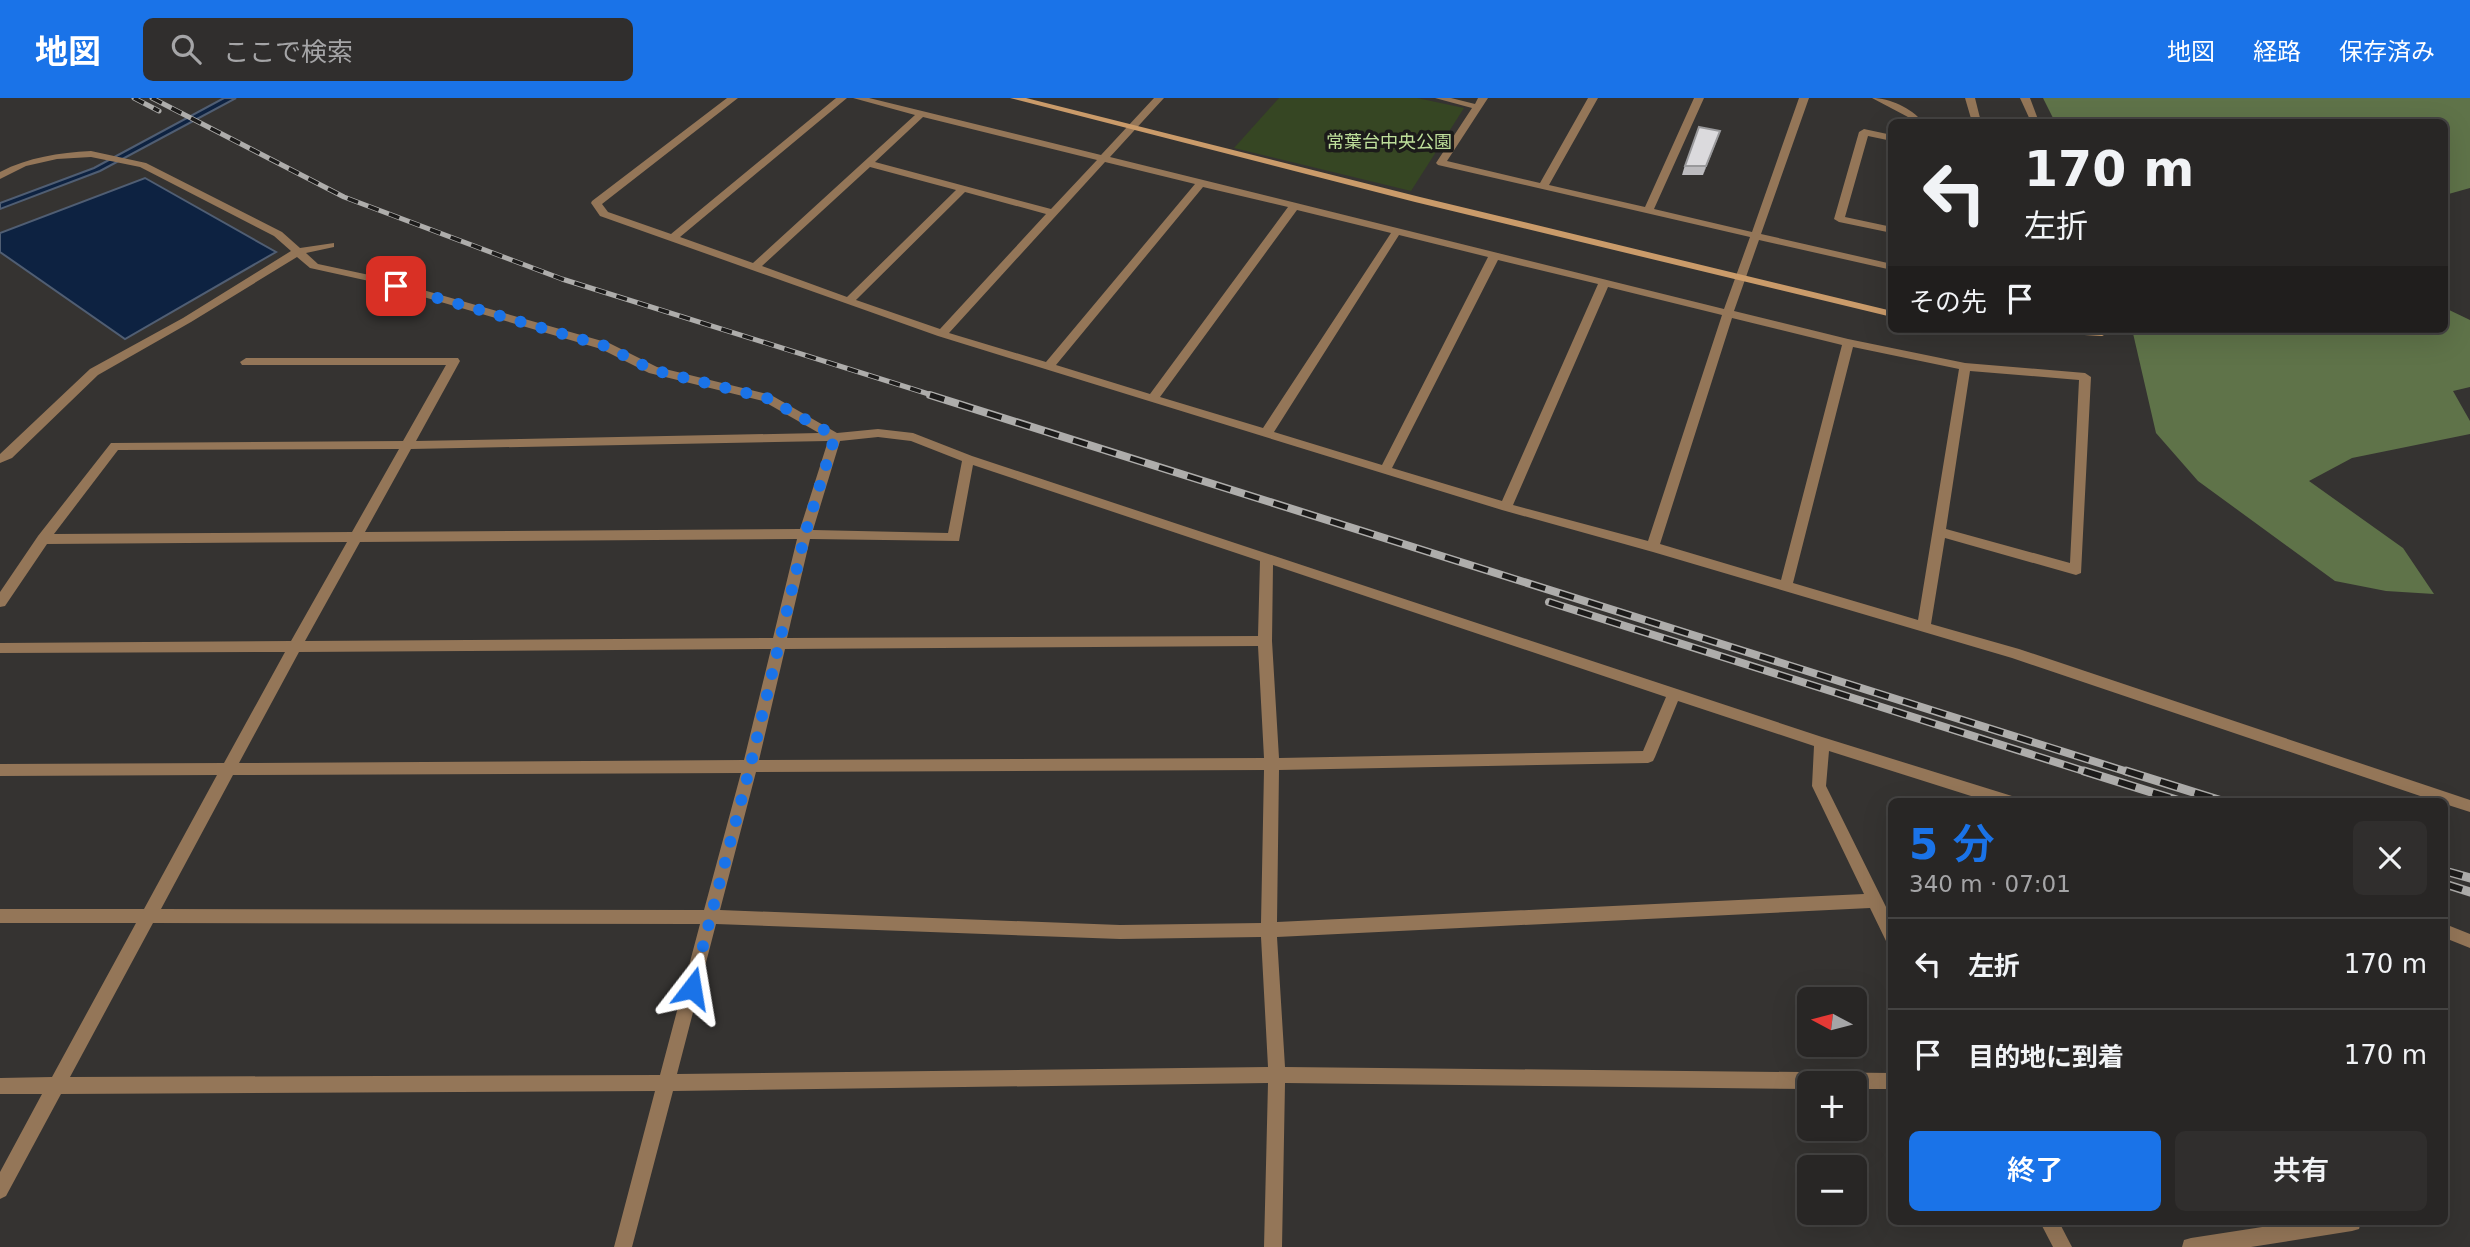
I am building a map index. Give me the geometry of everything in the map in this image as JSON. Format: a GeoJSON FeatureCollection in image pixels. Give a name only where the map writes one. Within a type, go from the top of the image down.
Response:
{"type":"FeatureCollection","features":[{"type":"Feature","properties":{"kind":"street"},"geometry":{"type":"LineString","coordinates":[[733,98],[596,203],[604,214],[942,334],[1506,507],[1653,547],[2014,653],[2443,798]]}},
{"type":"Feature","properties":{"kind":"street"},"geometry":{"type":"LineString","coordinates":[[673,238],[842,98]]}},
{"type":"Feature","properties":{"kind":"street"},"geometry":{"type":"LineString","coordinates":[[858,98],[1848,343],[1965,367],[2085,377],[2076,570],[1940,532]]}},
{"type":"Feature","properties":{"kind":"street"},"geometry":{"type":"LineString","coordinates":[[1015,98],[1888,313]]}},
{"type":"Feature","properties":{"kind":"street"},"geometry":{"type":"LineString","coordinates":[[942,334],[1158,98]]}},
{"type":"Feature","properties":{"kind":"street"},"geometry":{"type":"LineString","coordinates":[[1440,98],[1480,102],[1441,163],[1888,266]]}},
{"type":"Feature","properties":{"kind":"street"},"geometry":{"type":"LineString","coordinates":[[1543,187],[1593,98]]}},
{"type":"Feature","properties":{"kind":"street"},"geometry":{"type":"LineString","coordinates":[[1648,211],[1699,98]]}},
{"type":"Feature","properties":{"kind":"street"},"geometry":{"type":"LineString","coordinates":[[1653,547],[1728,314],[1758,237],[1804,98]]}},
{"type":"Feature","properties":{"kind":"street"},"geometry":{"type":"LineString","coordinates":[[1877,98],[1915,119]]}},
{"type":"Feature","properties":{"kind":"street"},"geometry":{"type":"LineString","coordinates":[[1970,98],[1976,119]]}},
{"type":"Feature","properties":{"kind":"street"},"geometry":{"type":"LineString","coordinates":[[2025,98],[2034,119]]}},
{"type":"Feature","properties":{"kind":"street"},"geometry":{"type":"LineString","coordinates":[[755,267],[922,113]]}},
{"type":"Feature","properties":{"kind":"street"},"geometry":{"type":"LineString","coordinates":[[1888,137],[1864,132],[1839,219],[1888,229]]}},
{"type":"Feature","properties":{"kind":"street"},"geometry":{"type":"LineString","coordinates":[[0,176],[23,164],[57,156],[91,154],[143,165],[278,234],[314,265],[370,278],[592,342],[653,370],[767,398],[835,436]]}},
{"type":"Feature","properties":{"kind":"street"},"geometry":{"type":"LineString","coordinates":[[867,163],[1053,213]]}},
{"type":"Feature","properties":{"kind":"street"},"geometry":{"type":"LineString","coordinates":[[1048,367],[1201,183]]}},
{"type":"Feature","properties":{"kind":"street"},"geometry":{"type":"LineString","coordinates":[[849,301],[962,189]]}},
{"type":"Feature","properties":{"kind":"street"},"geometry":{"type":"LineString","coordinates":[[1152,399],[1294,206]]}},
{"type":"Feature","properties":{"kind":"street"},"geometry":{"type":"LineString","coordinates":[[1266,434],[1397,232]]}},
{"type":"Feature","properties":{"kind":"street"},"geometry":{"type":"LineString","coordinates":[[0,459],[8,455],[94,372],[187,320],[298,252],[330,245]]}},
{"type":"Feature","properties":{"kind":"street"},"geometry":{"type":"LineString","coordinates":[[1385,470],[1494,256]]}},
{"type":"Feature","properties":{"kind":"street"},"geometry":{"type":"LineString","coordinates":[[1506,507],[1604,283]]}},
{"type":"Feature","properties":{"kind":"street"},"geometry":{"type":"LineString","coordinates":[[1786,586],[1848,343]]}},
{"type":"Feature","properties":{"kind":"street"},"geometry":{"type":"LineString","coordinates":[[0,1190],[354,538],[454,361],[246,362]]}},
{"type":"Feature","properties":{"kind":"street"},"geometry":{"type":"LineString","coordinates":[[1924,626],[1965,367]]}},
{"type":"Feature","properties":{"kind":"street"},"geometry":{"type":"LineString","coordinates":[[0,602],[43,538],[116,446],[407,445],[878,433],[913,437],[968,459],[1990,798]]}},
{"type":"Feature","properties":{"kind":"street"},"geometry":{"type":"LineString","coordinates":[[623,1247],[750,767],[805,534],[835,436]]}},
{"type":"Feature","properties":{"kind":"street"},"geometry":{"type":"LineString","coordinates":[[43,538],[805,534],[954,538],[968,459]]}},
{"type":"Feature","properties":{"kind":"street"},"geometry":{"type":"LineString","coordinates":[[1267,559],[1265,641],[1272,764],[1269,930],[1277,1075],[1273,1247]]}},
{"type":"Feature","properties":{"kind":"street"},"geometry":{"type":"LineString","coordinates":[[0,648],[1265,641]]}},
{"type":"Feature","properties":{"kind":"street"},"geometry":{"type":"LineString","coordinates":[[0,770],[1272,764],[1648,757],[1674,694]]}},
{"type":"Feature","properties":{"kind":"street"},"geometry":{"type":"LineString","coordinates":[[1822,743],[1819,786],[1872,901],[1888,929]]}},
{"type":"Feature","properties":{"kind":"street"},"geometry":{"type":"LineString","coordinates":[[2448,800],[2470,807]]}},
{"type":"Feature","properties":{"kind":"street"},"geometry":{"type":"LineString","coordinates":[[0,916],[150,914],[710,917],[1120,932],[1269,930],[1872,901]]}},
{"type":"Feature","properties":{"kind":"street"},"geometry":{"type":"LineString","coordinates":[[2448,932],[2470,941]]}},
{"type":"Feature","properties":{"kind":"street"},"geometry":{"type":"LineString","coordinates":[[0,1086],[667,1083],[1277,1075],[1888,1081]]}},
{"type":"Feature","properties":{"kind":"street"},"geometry":{"type":"LineString","coordinates":[[2051,1225],[2063,1247]]}},
{"type":"Feature","properties":{"kind":"street"},"geometry":{"type":"LineString","coordinates":[[2191,1247],[2259,1228],[2306,1225]]}},
{"type":"Feature","properties":{"kind":"green space","name":"常葉台中央公園"},"geometry":{"type":"Polygon","coordinates":[[[1279,98],[1417,98],[1464,108],[1411,191],[1234,148],[1279,98]]]}},
{"type":"Feature","properties":{"kind":"green space"},"geometry":{"type":"Polygon","coordinates":[[[2043,98],[2470,98],[2470,188],[2448,194],[2448,119],[2054,119],[2043,98]]]}},
{"type":"Feature","properties":{"kind":"green space"},"geometry":{"type":"Polygon","coordinates":[[[2448,309],[2470,320],[2470,387],[2453,391],[2470,421],[2470,434],[2352,458],[2309,481],[2403,548],[2434,594],[2386,591],[2335,581],[2198,481],[2156,433],[2133,333],[2448,333],[2448,309]]]}},
{"type":"Feature","properties":{"kind":"water"},"geometry":{"type":"Polygon","coordinates":[[[224,98],[236,98],[100,171],[0,209],[0,203],[94,168],[224,98]]]}},
{"type":"Feature","properties":{"kind":"water"},"geometry":{"type":"Polygon","coordinates":[[[145,178],[276,252],[125,339],[0,252],[0,233],[145,178]]]}},
{"type":"Feature","properties":{"kind":"building"},"geometry":{"type":"Polygon","coordinates":[[[1699,127],[1720,131],[1706,166],[1685,166],[1699,127]]]}},
{"type":"Feature","properties":{"kind":"railway"},"geometry":{"type":"LineString","coordinates":[[134,98],[159,111]]}},
{"type":"Feature","properties":{"kind":"railway"},"geometry":{"type":"LineString","coordinates":[[152,98],[344,197],[562,279],[935,396]]}},
{"type":"Feature","properties":{"kind":"railway"},"geometry":{"type":"LineString","coordinates":[[930,395],[2131,773]]}},
{"type":"Feature","properties":{"kind":"railway"},"geometry":{"type":"LineString","coordinates":[[1549,602],[2090,773]]}},
{"type":"Feature","properties":{"kind":"railway"},"geometry":{"type":"LineString","coordinates":[[2084,771],[2170,798]]}},
{"type":"Feature","properties":{"kind":"railway"},"geometry":{"type":"LineString","coordinates":[[2126,771],[2212,798]]}},
{"type":"Feature","properties":{"kind":"railway"},"geometry":{"type":"LineString","coordinates":[[2448,872],[2470,878]]}},
{"type":"Feature","properties":{"kind":"railway"},"geometry":{"type":"LineString","coordinates":[[2448,885],[2470,892]]}},
{"type":"Feature","properties":{"kind":"route"},"geometry":{"type":"LineString","coordinates":[[396,286],[605,346],[653,370],[767,398],[835,436],[805,534],[750,767],[692,988]]}}]}
